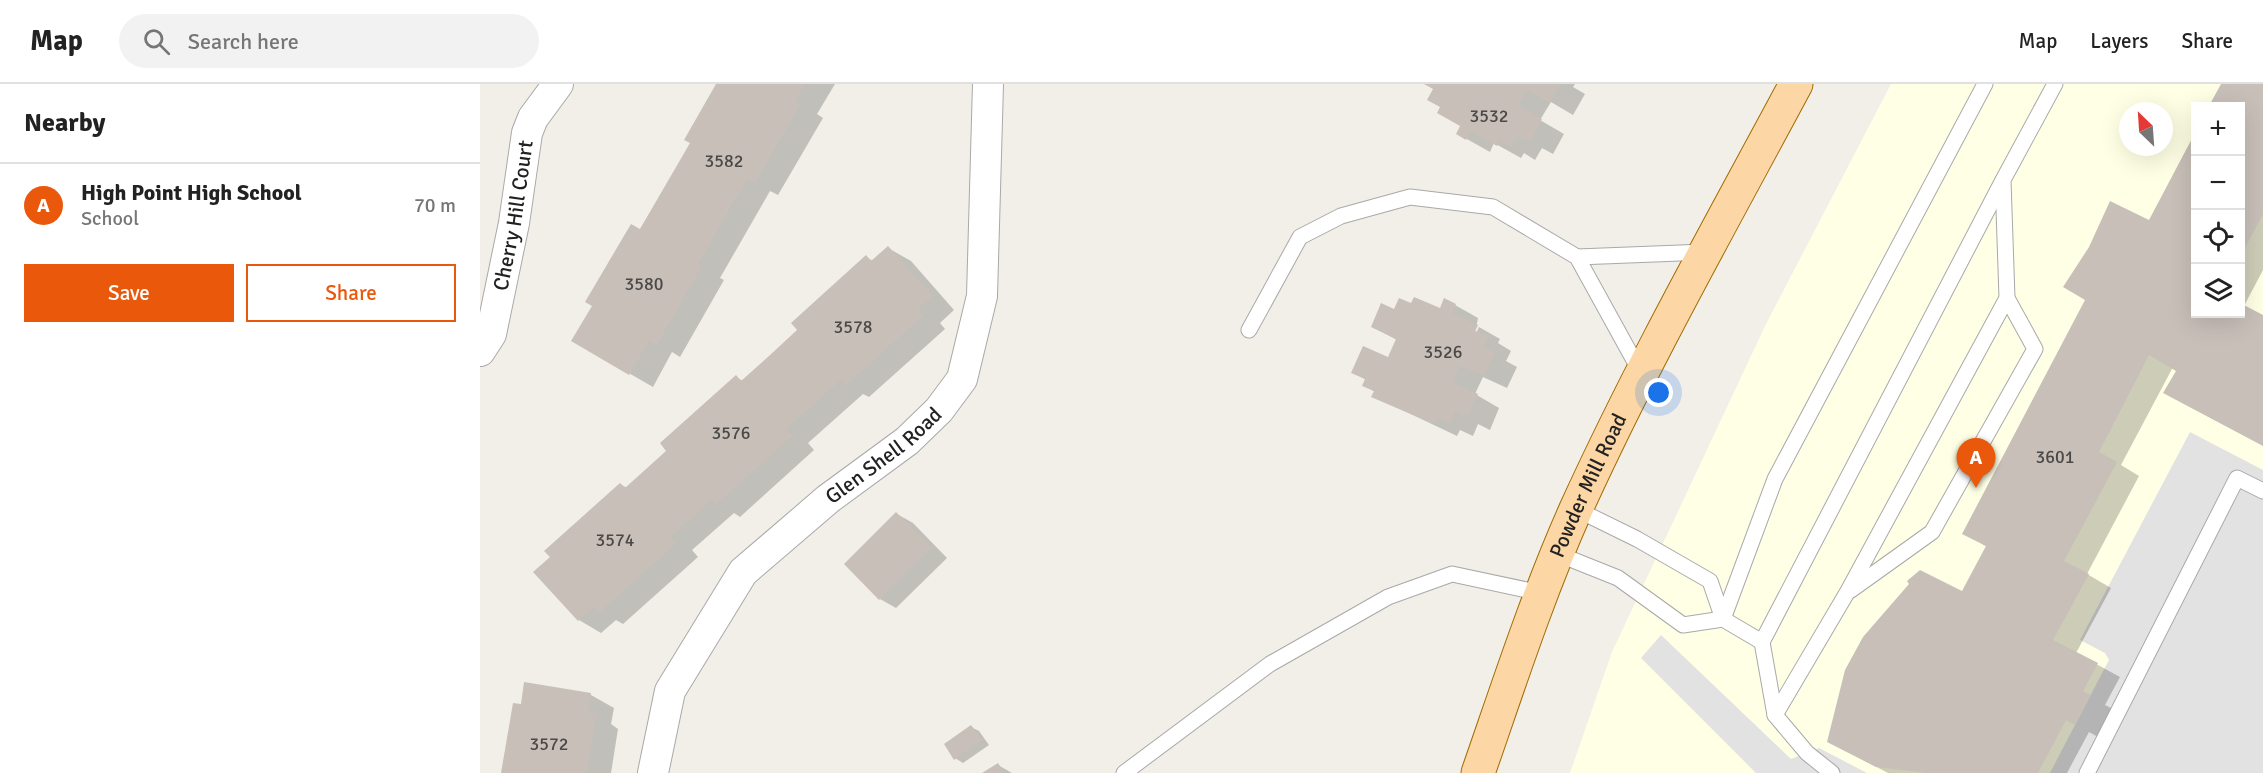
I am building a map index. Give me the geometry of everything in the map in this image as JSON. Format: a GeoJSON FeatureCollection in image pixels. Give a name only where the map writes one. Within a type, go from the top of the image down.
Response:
{"type":"FeatureCollection","features":[{"type":"Feature","properties":{"kind":"main road","name":"Powder Mill Road"},"geometry":{"type":"LineString","coordinates":[[1478,773],[1541,593],[1576,509],[1642,375],[1796,84]]}},
{"type":"Feature","properties":{"kind":"street","name":"Cherry Hill Court"},"geometry":{"type":"LineString","coordinates":[[480,351],[491,334],[514,223],[527,133],[533,118],[558,84]]}},
{"type":"Feature","properties":{"kind":"street","name":"Glen Shell Road"},"geometry":{"type":"LineString","coordinates":[[653,773],[670,691],[743,572],[828,498],[907,441],[939,410],[962,379],[982,296],[988,84]]}},
{"type":"Feature","properties":{"kind":"lane"},"geometry":{"type":"LineString","coordinates":[[1723,619],[1775,479],[1985,84]]}},
{"type":"Feature","properties":{"kind":"lane"},"geometry":{"type":"LineString","coordinates":[[1832,773],[1807,753],[1775,715],[1762,642],[2055,84]]}},
{"type":"Feature","properties":{"kind":"lane"},"geometry":{"type":"LineString","coordinates":[[1848,591],[1932,532],[2035,348],[2007,298],[2003,180]]}},
{"type":"Feature","properties":{"kind":"lane"},"geometry":{"type":"LineString","coordinates":[[1249,330],[1300,237],[1341,216],[1410,197],[1493,207],[1577,257],[1642,375]]}},
{"type":"Feature","properties":{"kind":"lane"},"geometry":{"type":"LineString","coordinates":[[1577,257],[1707,252]]}},
{"type":"Feature","properties":{"kind":"lane"},"geometry":{"type":"LineString","coordinates":[[1775,715],[1848,591],[2007,298]]}},
{"type":"Feature","properties":{"kind":"lane"},"geometry":{"type":"LineString","coordinates":[[2087,773],[2237,478],[2263,491]]}},
{"type":"Feature","properties":{"kind":"lane"},"geometry":{"type":"LineString","coordinates":[[1576,509],[1638,539],[1710,581],[1723,619]]}},
{"type":"Feature","properties":{"kind":"lane"},"geometry":{"type":"LineString","coordinates":[[1558,554],[1618,578],[1683,625],[1723,619],[1762,642]]}},
{"type":"Feature","properties":{"kind":"lane"},"geometry":{"type":"LineString","coordinates":[[1124,773],[1270,664],[1389,597],[1452,574],[1541,593]]}},
{"type":"Feature","properties":{"kind":"shaded area"},"geometry":{"type":"Polygon","coordinates":[[[1891,84],[2263,84],[2263,773],[1570,773],[1612,652],[1766,324],[1891,84]]]}},
{"type":"Feature","properties":{"kind":"shaded area"},"geometry":{"type":"Polygon","coordinates":[[[2190,432],[2263,470],[2263,773],[2050,773],[2109,660],[2105,653],[2080,640],[2190,432]]]}},
{"type":"Feature","properties":{"kind":"shaded area"},"geometry":{"type":"Polygon","coordinates":[[[1661,635],[1791,759],[1819,748],[1867,773],[1756,773],[1641,658],[1661,635]]]}},
{"type":"Feature","properties":{"kind":"building"},"geometry":{"type":"Polygon","coordinates":[[[716,84],[805,84],[795,101],[801,104],[755,183],[747,179],[698,264],[702,266],[657,345],[649,341],[629,375],[571,341],[592,306],[585,302],[631,224],[640,229],[690,143],[684,140],[716,84]]]}},
{"type":"Feature","properties":{"kind":"building"},"geometry":{"type":"Polygon","coordinates":[[[1424,84],[1560,84],[1550,103],[1527,90],[1518,106],[1542,119],[1530,142],[1518,137],[1512,148],[1500,141],[1497,146],[1471,132],[1466,140],[1456,134],[1460,126],[1437,113],[1440,107],[1427,100],[1433,89],[1424,84]]]}},
{"type":"Feature","properties":{"kind":"building"},"geometry":{"type":"Polygon","coordinates":[[[2221,84],[2263,84],[2263,214],[2245,248],[2245,102],[2211,102],[2221,84]]]}},
{"type":"Feature","properties":{"kind":"building"},"geometry":{"type":"Polygon","coordinates":[[[2191,140],[2191,318],[2245,318],[2245,306],[2263,315],[2263,446],[2163,393],[2176,371],[2149,355],[2099,452],[2117,462],[2064,561],[2089,574],[2053,640],[2098,663],[2083,691],[2091,695],[2075,725],[2066,720],[2038,773],[1927,773],[1876,767],[1827,742],[1845,670],[1863,637],[1909,584],[1907,581],[1920,570],[1962,591],[1986,546],[1962,534],[2085,300],[2063,287],[2089,247],[2110,201],[2149,220],[2191,140]]]}},
{"type":"Feature","properties":{"kind":"building"},"geometry":{"type":"Polygon","coordinates":[[[888,246],[933,296],[918,309],[923,316],[846,385],[841,380],[786,429],[792,436],[716,505],[712,500],[670,537],[676,543],[599,613],[594,607],[578,621],[533,572],[550,557],[544,551],[620,483],[625,488],[666,451],[660,443],[736,375],[741,381],[769,356],[797,330],[791,323],[866,255],[871,261],[888,246]]]}},
{"type":"Feature","properties":{"kind":"building"},"geometry":{"type":"Polygon","coordinates":[[[1414,297],[1440,308],[1444,298],[1456,304],[1452,313],[1478,325],[1475,331],[1489,336],[1484,347],[1495,352],[1484,376],[1460,366],[1452,382],[1478,394],[1467,418],[1455,412],[1450,424],[1437,418],[1434,424],[1371,397],[1374,391],[1362,386],[1365,379],[1351,373],[1363,346],[1388,357],[1396,339],[1371,327],[1381,303],[1394,309],[1399,298],[1411,303],[1414,297]]]}},
{"type":"Feature","properties":{"kind":"building"},"geometry":{"type":"Polygon","coordinates":[[[896,512],[932,548],[879,600],[844,564],[896,512]]]}},
{"type":"Feature","properties":{"kind":"building"},"geometry":{"type":"Polygon","coordinates":[[[524,682],[591,693],[588,712],[596,714],[587,773],[501,773],[513,703],[521,704],[524,682]]]}},
{"type":"Feature","properties":{"kind":"building"},"geometry":{"type":"Polygon","coordinates":[[[971,725],[982,740],[954,760],[944,744],[971,725]]]}},
{"type":"Feature","properties":{"kind":"building"},"geometry":{"type":"Polygon","coordinates":[[[998,763],[1004,773],[982,773],[998,763]]]}},
{"type":"Feature","properties":{"kind":"place","name":"High Point High School"},"geometry":{"type":"Point","coordinates":[1976,488]}}]}
